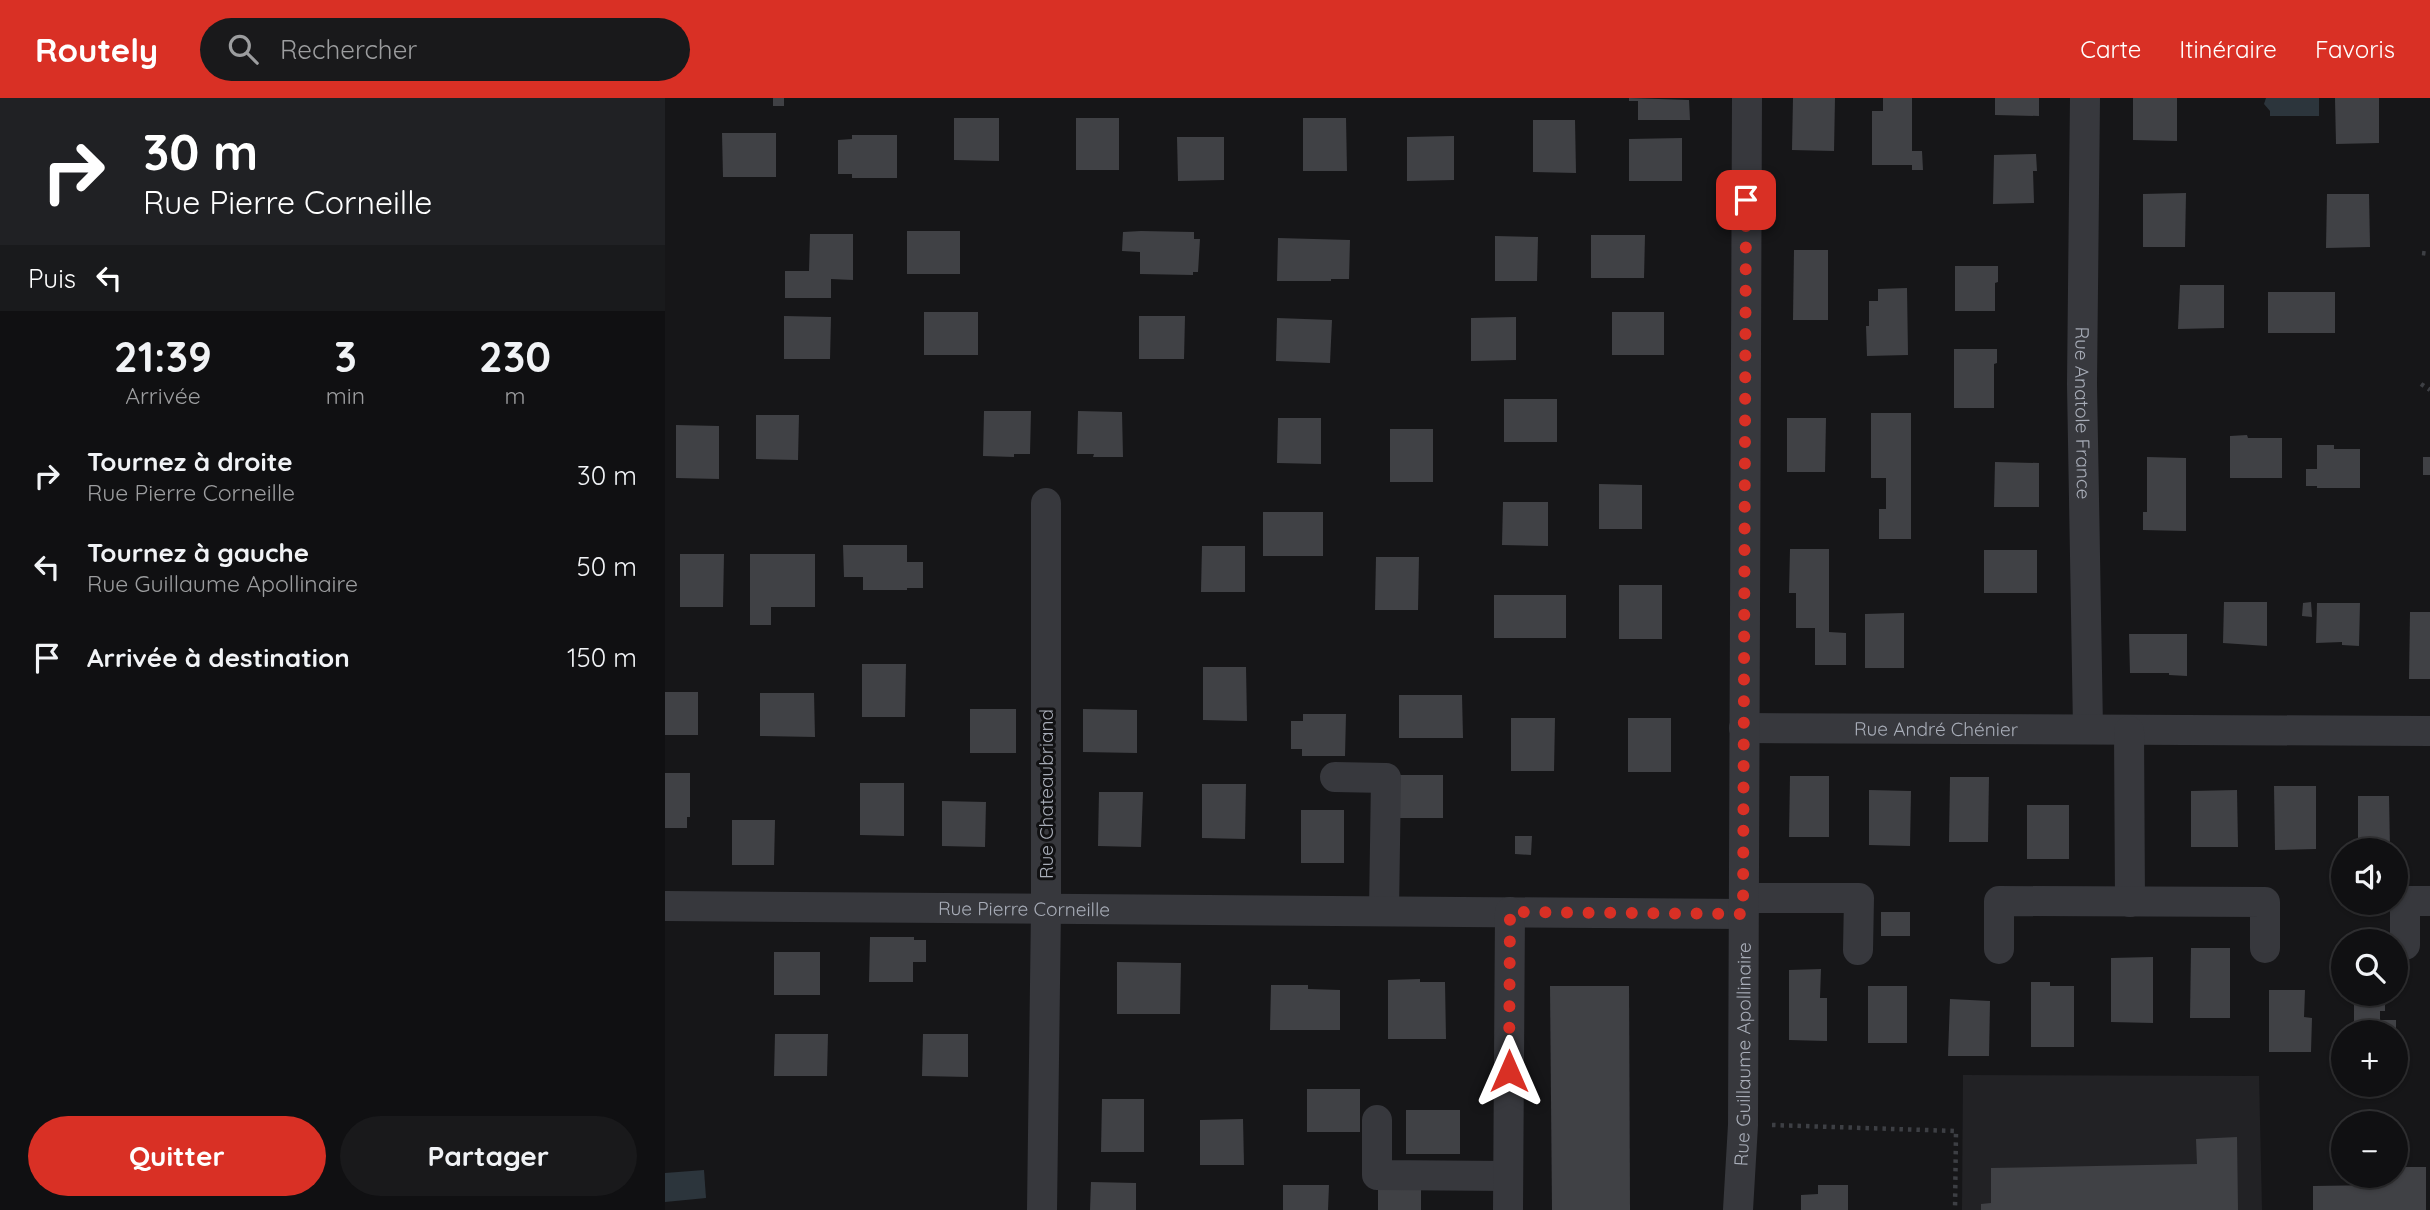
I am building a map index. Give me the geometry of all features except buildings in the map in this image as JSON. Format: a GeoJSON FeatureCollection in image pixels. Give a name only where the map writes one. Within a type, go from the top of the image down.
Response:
{"type":"FeatureCollection","features":[{"type":"Feature","properties":{"kind":"street","name":"Rue Guillaume Apollinaire"},"geometry":{"type":"LineString","coordinates":[[1738,1210],[1743,1125],[1747,98]]}},
{"type":"Feature","properties":{"kind":"street","name":"Rue Anatole France"},"geometry":{"type":"LineString","coordinates":[[2085,98],[2082,384],[2088,728]]}},
{"type":"Feature","properties":{"kind":"street","name":"Rue Chateaubriand"},"geometry":{"type":"LineString","coordinates":[[1042,1210],[1046,909],[1046,503]]}},
{"type":"Feature","properties":{"kind":"street","name":"Rue André Chénier"},"geometry":{"type":"LineString","coordinates":[[1744,728],[2430,731]]}},
{"type":"Feature","properties":{"kind":"street"},"geometry":{"type":"LineString","coordinates":[[2129,731],[2130,901]]}},
{"type":"Feature","properties":{"kind":"street"},"geometry":{"type":"LineString","coordinates":[[1335,778],[1386,778],[1384,911]]}},
{"type":"Feature","properties":{"kind":"street"},"geometry":{"type":"LineString","coordinates":[[1743,906],[1859,898],[1858,950]]}},
{"type":"Feature","properties":{"kind":"street"},"geometry":{"type":"LineString","coordinates":[[1999,949],[1999,901],[2265,901],[2265,948]]}},
{"type":"Feature","properties":{"kind":"street"},"geometry":{"type":"LineString","coordinates":[[2406,929],[2406,901],[2430,901]]}},
{"type":"Feature","properties":{"kind":"street","name":"Rue Pierre Corneille"},"geometry":{"type":"LineString","coordinates":[[665,906],[1510,912],[1743,906]]}},
{"type":"Feature","properties":{"kind":"street"},"geometry":{"type":"LineString","coordinates":[[1508,1210],[1510,912]]}},
{"type":"Feature","properties":{"kind":"street"},"geometry":{"type":"LineString","coordinates":[[1377,1120],[1377,1175],[1508,1176]]}},
{"type":"Feature","properties":{"kind":"path"},"geometry":{"type":"LineString","coordinates":[[2422,253],[2430,254]]}},
{"type":"Feature","properties":{"kind":"path"},"geometry":{"type":"LineString","coordinates":[[2420,384],[2430,390]]}},
{"type":"Feature","properties":{"kind":"path"},"geometry":{"type":"LineString","coordinates":[[1743,1125],[1956,1131],[1955,1210]]}},
{"type":"Feature","properties":{"kind":"shaded area"},"geometry":{"type":"Polygon","coordinates":[[[2266,98],[2319,98],[2319,116],[2270,116],[2270,111],[2264,104],[2266,98]]]}},
{"type":"Feature","properties":{"kind":"shaded area"},"geometry":{"type":"Polygon","coordinates":[[[1963,1075],[2259,1076],[2262,1210],[1962,1210],[1963,1075]]]}},
{"type":"Feature","properties":{"kind":"shaded area"},"geometry":{"type":"Polygon","coordinates":[[[704,1170],[706,1198],[665,1202],[665,1173],[704,1170]]]}},
{"type":"Feature","properties":{"kind":"route"},"geometry":{"type":"LineString","coordinates":[[1509,1071],[1510,912],[1743,914],[1746,200]]}}]}
